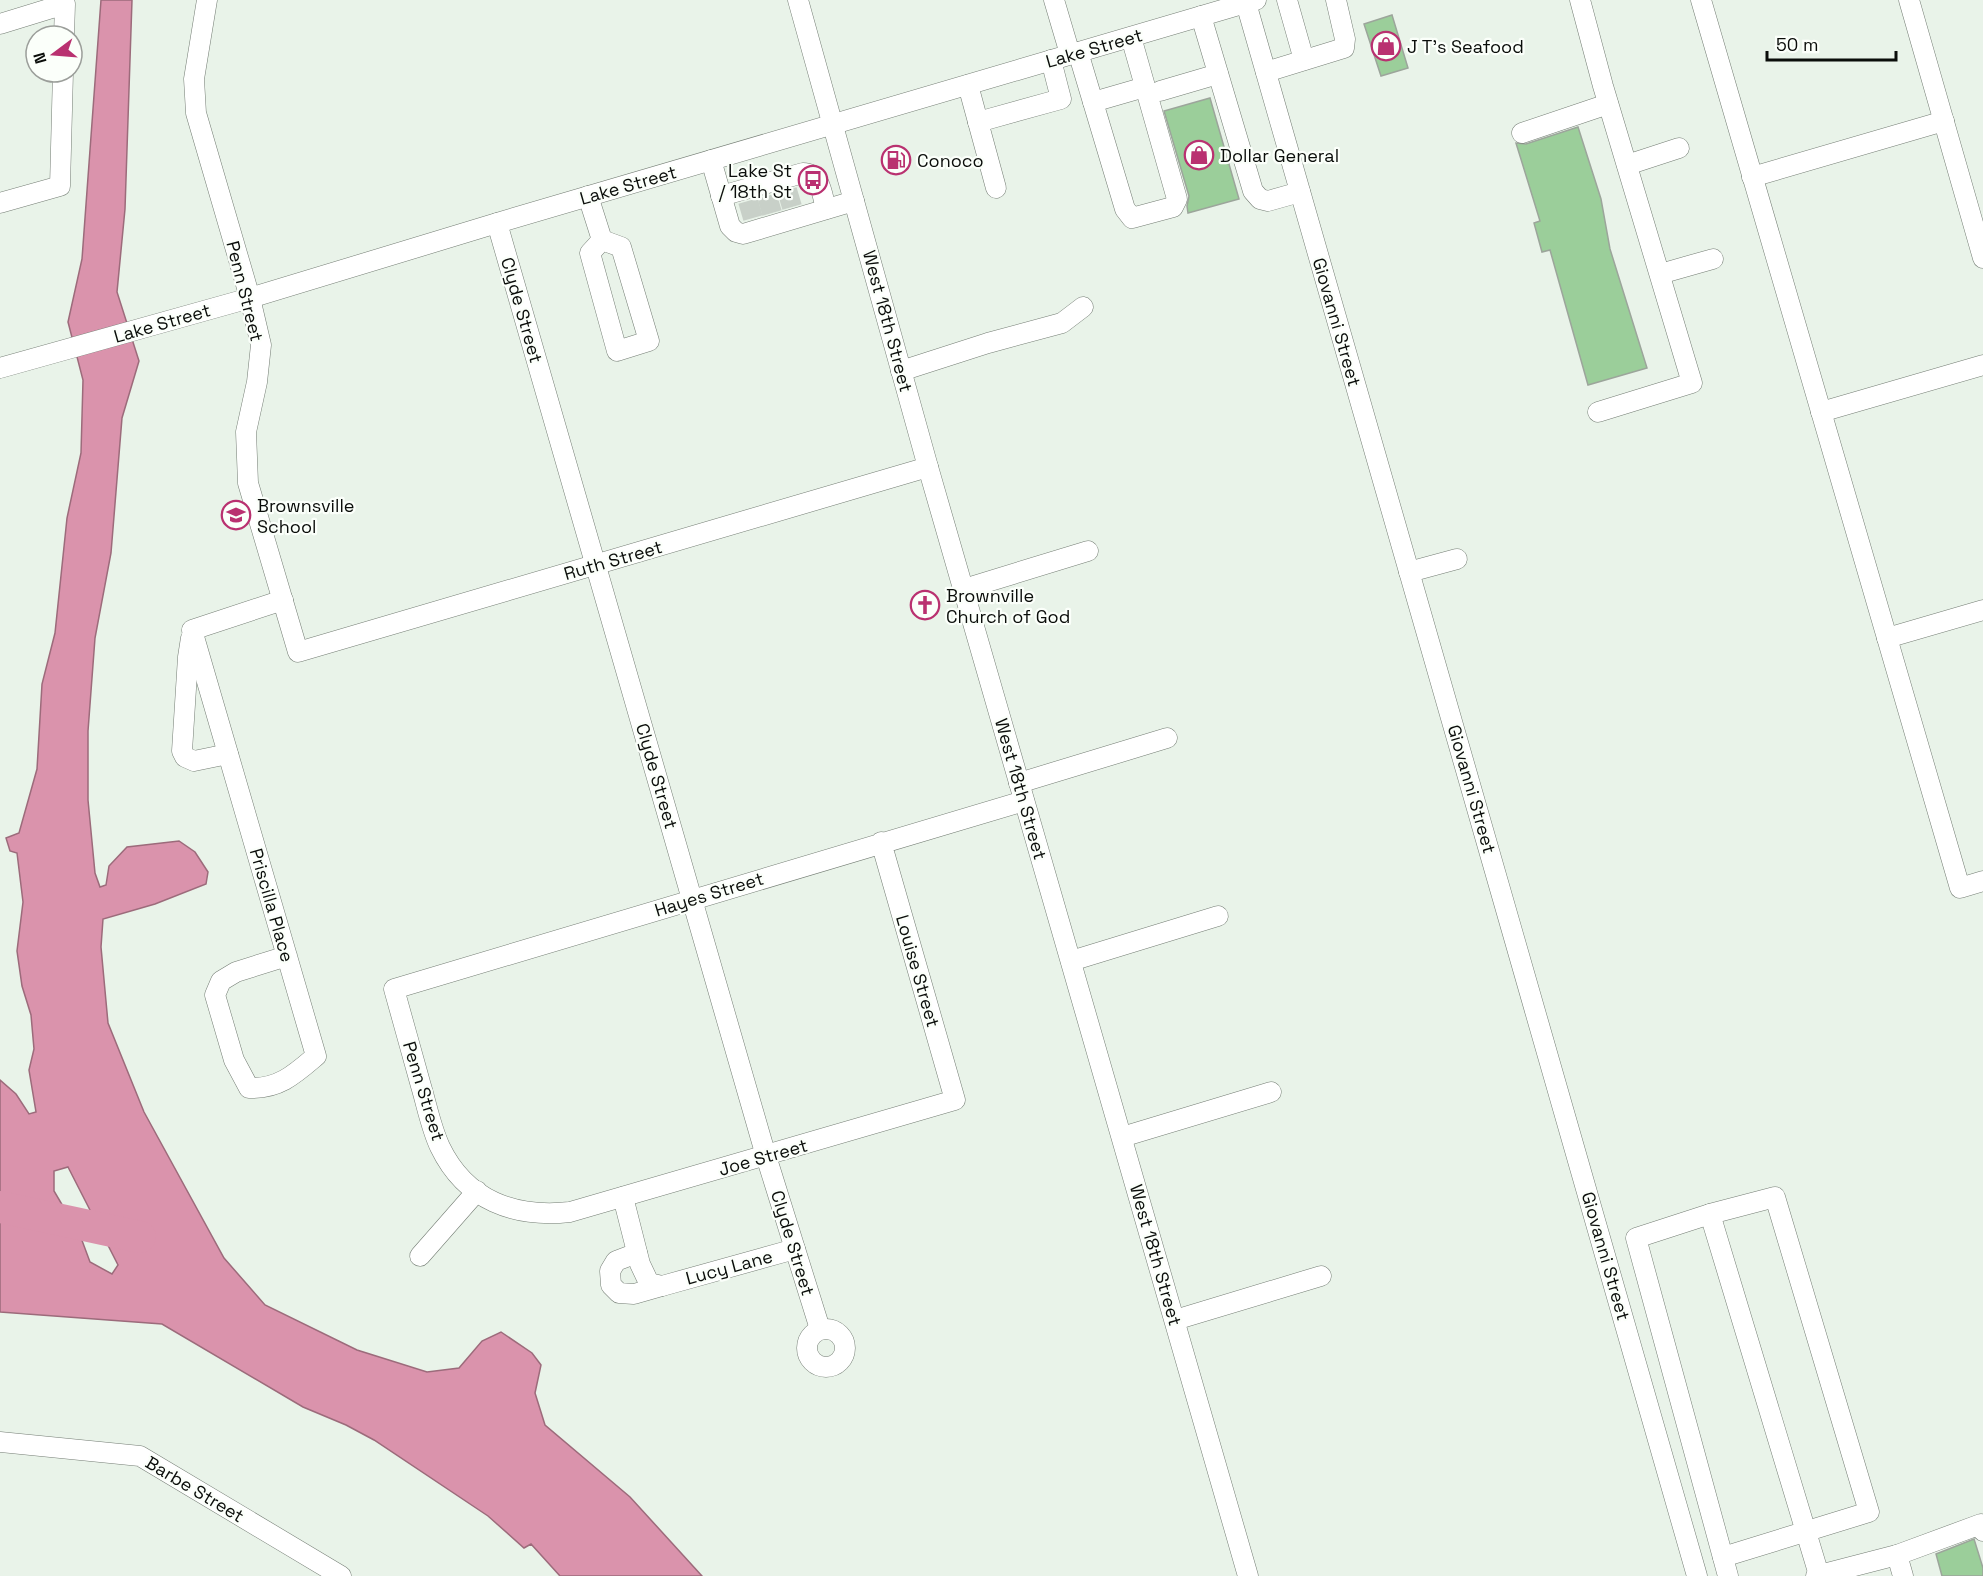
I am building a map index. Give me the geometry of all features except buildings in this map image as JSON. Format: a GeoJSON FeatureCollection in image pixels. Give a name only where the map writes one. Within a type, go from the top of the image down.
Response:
{"type":"FeatureCollection","features":[{"type":"Feature","properties":{"kind":"street","name":"Penn Street"},"geometry":{"type":"LineString","coordinates":[[207,0],[194,79],[196,114],[250,298],[261,345],[257,382],[246,432],[248,483],[298,652]]}},
{"type":"Feature","properties":{"kind":"street","name":"West 18th Street"},"geometry":{"type":"LineString","coordinates":[[798,0],[928,467],[1248,1576]]}},
{"type":"Feature","properties":{"kind":"street"},"geometry":{"type":"LineString","coordinates":[[1054,0],[1066,56],[1093,102],[1125,209],[1132,218],[1173,207],[1177,199],[1153,89],[1131,37]]}},
{"type":"Feature","properties":{"kind":"street"},"geometry":{"type":"LineString","coordinates":[[1287,0],[1304,60]]}},
{"type":"Feature","properties":{"kind":"street"},"geometry":{"type":"LineString","coordinates":[[1266,72],[1344,48],[1345,39],[1336,0]]}},
{"type":"Feature","properties":{"kind":"street"},"geometry":{"type":"LineString","coordinates":[[1580,0],[1608,104],[1692,383],[1598,412]]}},
{"type":"Feature","properties":{"kind":"street"},"geometry":{"type":"LineString","coordinates":[[1701,0],[1960,888],[1983,881]]}},
{"type":"Feature","properties":{"kind":"street"},"geometry":{"type":"LineString","coordinates":[[1909,0],[1983,258]]}},
{"type":"Feature","properties":{"kind":"street","name":"Lake Street"},"geometry":{"type":"LineString","coordinates":[[0,369],[250,298],[1251,1]]}},
{"type":"Feature","properties":{"kind":"street","name":"Giovanni Street"},"geometry":{"type":"LineString","coordinates":[[1251,1],[1266,72],[1697,1576]]}},
{"type":"Feature","properties":{"kind":"street"},"geometry":{"type":"LineString","coordinates":[[0,24],[64,2],[64,24]]}},
{"type":"Feature","properties":{"kind":"street"},"geometry":{"type":"LineString","coordinates":[[1201,16],[1253,191],[1260,199],[1268,201],[1300,192]]}},
{"type":"Feature","properties":{"kind":"street"},"geometry":{"type":"LineString","coordinates":[[978,122],[1061,99],[1066,56]]}},
{"type":"Feature","properties":{"kind":"street"},"geometry":{"type":"LineString","coordinates":[[1093,102],[1218,74]]}},
{"type":"Feature","properties":{"kind":"street"},"geometry":{"type":"LineString","coordinates":[[0,203],[60,186],[63,84]]}},
{"type":"Feature","properties":{"kind":"street"},"geometry":{"type":"LineString","coordinates":[[968,85],[996,188]]}},
{"type":"Feature","properties":{"kind":"street"},"geometry":{"type":"LineString","coordinates":[[1522,133],[1608,104]]}},
{"type":"Feature","properties":{"kind":"street"},"geometry":{"type":"LineString","coordinates":[[1752,177],[1944,121]]}},
{"type":"Feature","properties":{"kind":"street"},"geometry":{"type":"LineString","coordinates":[[1627,165],[1679,148]]}},
{"type":"Feature","properties":{"kind":"street"},"geometry":{"type":"LineString","coordinates":[[711,160],[730,226],[736,232],[743,234],[750,210]]}},
{"type":"Feature","properties":{"kind":"street"},"geometry":{"type":"LineString","coordinates":[[721,196],[750,210],[790,198],[811,173],[817,179],[826,209]]}},
{"type":"Feature","properties":{"kind":"street"},"geometry":{"type":"LineString","coordinates":[[588,196],[602,240]]}},
{"type":"Feature","properties":{"kind":"street"},"geometry":{"type":"LineString","coordinates":[[750,210],[790,198],[826,209],[854,201]]}},
{"type":"Feature","properties":{"kind":"street","name":"Clyde Street"},"geometry":{"type":"LineString","coordinates":[[497,223],[766,1156],[820,1329]]}},
{"type":"Feature","properties":{"kind":"street"},"geometry":{"type":"LineString","coordinates":[[602,240],[621,247],[649,341],[617,351],[590,252],[602,240]]}},
{"type":"Feature","properties":{"kind":"street"},"geometry":{"type":"LineString","coordinates":[[1660,274],[1713,259]]}},
{"type":"Feature","properties":{"kind":"street"},"geometry":{"type":"LineString","coordinates":[[604,305],[636,296]]}},
{"type":"Feature","properties":{"kind":"street"},"geometry":{"type":"LineString","coordinates":[[901,371],[988,343],[1062,323],[1083,307]]}},
{"type":"Feature","properties":{"kind":"street"},"geometry":{"type":"LineString","coordinates":[[1821,412],[1983,365]]}},
{"type":"Feature","properties":{"kind":"street","name":"Ruth Street"},"geometry":{"type":"LineString","coordinates":[[298,652],[928,467]]}},
{"type":"Feature","properties":{"kind":"street"},"geometry":{"type":"LineString","coordinates":[[964,589],[1088,551]]}},
{"type":"Feature","properties":{"kind":"street"},"geometry":{"type":"LineString","coordinates":[[1409,572],[1457,559]]}},
{"type":"Feature","properties":{"kind":"street"},"geometry":{"type":"LineString","coordinates":[[228,754],[194,761],[185,757],[182,751],[192,630],[283,600]]}},
{"type":"Feature","properties":{"kind":"street"},"geometry":{"type":"LineString","coordinates":[[1887,638],[1983,610]]}},
{"type":"Feature","properties":{"kind":"street","name":"Priscilla Place"},"geometry":{"type":"LineString","coordinates":[[192,630],[287,956],[316,1056],[292,1077],[264,1089],[249,1088],[234,1060],[215,995],[221,981],[236,972],[287,956]]}},
{"type":"Feature","properties":{"kind":"street","name":"Hayes Street"},"geometry":{"type":"LineString","coordinates":[[394,988],[881,842],[1167,738]]}},
{"type":"Feature","properties":{"kind":"street","name":"Louise Street"},"geometry":{"type":"LineString","coordinates":[[881,842],[955,1100]]}},
{"type":"Feature","properties":{"kind":"street"},"geometry":{"type":"LineString","coordinates":[[1071,961],[1218,916]]}},
{"type":"Feature","properties":{"kind":"street","name":"Penn Street"},"geometry":{"type":"LineString","coordinates":[[394,988],[435,1136],[450,1165],[477,1191],[492,1201],[511,1209],[546,1215],[570,1212]]}},
{"type":"Feature","properties":{"kind":"street"},"geometry":{"type":"LineString","coordinates":[[1122,1137],[1271,1092]]}},
{"type":"Feature","properties":{"kind":"street","name":"Joe Street"},"geometry":{"type":"LineString","coordinates":[[570,1212],[955,1100]]}},
{"type":"Feature","properties":{"kind":"street"},"geometry":{"type":"LineString","coordinates":[[420,1256],[477,1191]]}},
{"type":"Feature","properties":{"kind":"street","name":"Lucy Lane"},"geometry":{"type":"LineString","coordinates":[[623,1197],[640,1264],[649,1283],[662,1286]]}},
{"type":"Feature","properties":{"kind":"street"},"geometry":{"type":"LineString","coordinates":[[1775,1197],[1869,1512],[1806,1532],[1726,1567],[1636,1238],[1710,1214],[1775,1197]]}},
{"type":"Feature","properties":{"kind":"street"},"geometry":{"type":"LineString","coordinates":[[1710,1214],[1806,1532],[1817,1576],[1897,1555],[1981,1524],[1983,1531]]}},
{"type":"Feature","properties":{"kind":"street","name":"Lucy Lane"},"geometry":{"type":"LineString","coordinates":[[637,1253],[616,1262],[610,1270],[611,1285],[619,1293],[634,1294],[795,1249]]}},
{"type":"Feature","properties":{"kind":"street"},"geometry":{"type":"LineString","coordinates":[[1175,1320],[1321,1276]]}},
{"type":"Feature","properties":{"kind":"street","name":"Barbe Street"},"geometry":{"type":"LineString","coordinates":[[0,1442],[140,1456],[341,1576]]}},
{"type":"Feature","properties":{"kind":"street"},"geometry":{"type":"LineString","coordinates":[[1897,1555],[1903,1576]]}},
{"type":"Feature","properties":{"kind":"shaded area"},"geometry":{"type":"Polygon","coordinates":[[[101,0],[132,0],[125,209],[117,292],[139,361],[122,418],[111,553],[95,638],[88,731],[88,800],[95,873],[100,887],[106,885],[109,866],[127,847],[179,841],[195,852],[208,872],[206,884],[155,904],[103,919],[101,947],[108,1023],[144,1112],[224,1258],[265,1305],[357,1350],[427,1372],[459,1368],[482,1341],[501,1332],[532,1353],[541,1365],[535,1393],[545,1425],[630,1497],[702,1576],[560,1576],[531,1544],[524,1548],[488,1516],[374,1440],[346,1425],[303,1407],[162,1324],[0,1312],[0,1080],[16,1094],[29,1114],[36,1112],[29,1070],[34,1049],[31,1015],[22,986],[17,951],[23,902],[17,853],[10,851],[6,838],[19,833],[37,769],[42,684],[55,633],[67,518],[81,453],[83,380],[68,322],[82,259],[101,0]],[[68,1167],[54,1171],[54,1191],[80,1235],[90,1262],[112,1274],[118,1265],[68,1167]]]}},
{"type":"Feature","properties":{"kind":"waterway"},"geometry":{"type":"LineString","coordinates":[[0,1207],[140,1237]]}},
{"type":"Feature","properties":{"kind":"tunnel"},"geometry":{"type":"LineString","coordinates":[[787,190],[792,207]]}},
{"type":"Feature","properties":{"kind":"tunnel"},"geometry":{"type":"LineString","coordinates":[[767,196],[772,213]]}},
{"type":"Feature","properties":{"kind":"tunnel"},"geometry":{"type":"LineString","coordinates":[[748,201],[753,218]]}},
{"type":"Feature","properties":{"kind":"place","name":"J T's Seafood"},"geometry":{"type":"Point","coordinates":[1386,46]}},
{"type":"Feature","properties":{"kind":"place","name":"Dollar General"},"geometry":{"type":"Point","coordinates":[1199,155]}},
{"type":"Feature","properties":{"kind":"place","name":"Conoco"},"geometry":{"type":"Point","coordinates":[896,160]}},
{"type":"Feature","properties":{"kind":"place","name":"Lake St / 18th St"},"geometry":{"type":"Point","coordinates":[813,180]}},
{"type":"Feature","properties":{"kind":"place","name":"Brownsville School"},"geometry":{"type":"Point","coordinates":[236,515]}},
{"type":"Feature","properties":{"kind":"place","name":"Brownville Church of God"},"geometry":{"type":"Point","coordinates":[925,605]}}]}
